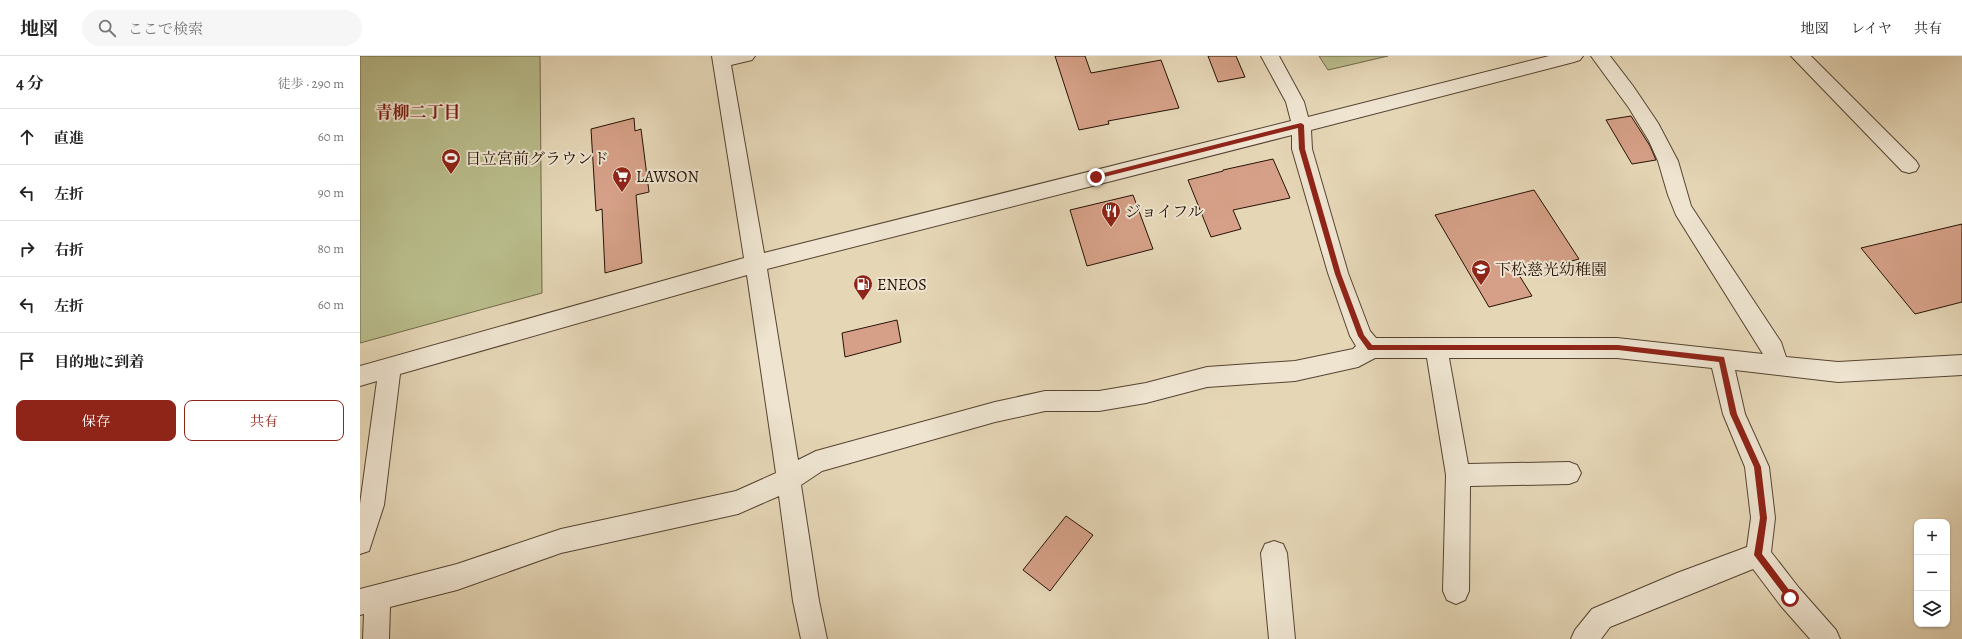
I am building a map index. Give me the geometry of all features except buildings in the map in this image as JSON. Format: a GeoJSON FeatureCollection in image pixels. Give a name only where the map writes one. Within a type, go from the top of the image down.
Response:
{"type":"FeatureCollection","features":[{"type":"Feature","properties":{"kind":"street"},"geometry":{"type":"LineString","coordinates":[[746,56],[721,59],[754,264],[769,345],[806,602],[814,639]]}},
{"type":"Feature","properties":{"kind":"street"},"geometry":{"type":"LineString","coordinates":[[1270,56],[1295,102],[1301,125],[1302,149],[1338,274],[1361,336],[1371,348]]}},
{"type":"Feature","properties":{"kind":"street"},"geometry":{"type":"LineString","coordinates":[[360,376],[754,264],[1574,56]]}},
{"type":"Feature","properties":{"kind":"street"},"geometry":{"type":"LineString","coordinates":[[1600,56],[1627,90],[1664,152],[1673,171],[1676,195],[1683,209],[1773,349],[1777,365]]}},
{"type":"Feature","properties":{"kind":"street"},"geometry":{"type":"LineString","coordinates":[[1800,56],[1909,166]]}},
{"type":"Feature","properties":{"kind":"street"},"geometry":{"type":"LineString","coordinates":[[376,639],[368,600],[457,576],[561,541],[738,502],[789,479],[816,462],[987,414],[1045,400],[1099,402],[1146,393],[1207,377],[1295,371],[1358,357],[1371,348],[1618,348],[1838,372],[1947,368],[1962,365]]}},
{"type":"Feature","properties":{"kind":"street"},"geometry":{"type":"LineString","coordinates":[[1436,348],[1458,475],[1456,590]]}},
{"type":"Feature","properties":{"kind":"street"},"geometry":{"type":"LineString","coordinates":[[1721,359],[1734,414],[1757,467],[1763,518],[1758,555],[1790,598],[1827,639]]}},
{"type":"Feature","properties":{"kind":"street"},"geometry":{"type":"LineString","coordinates":[[360,542],[372,505],[390,368]]}},
{"type":"Feature","properties":{"kind":"street"},"geometry":{"type":"LineString","coordinates":[[1458,475],[1569,473]]}},
{"type":"Feature","properties":{"kind":"street"},"geometry":{"type":"LineString","coordinates":[[1274,553],[1282,639]]}},
{"type":"Feature","properties":{"kind":"street"},"geometry":{"type":"LineString","coordinates":[[1584,639],[1601,618],[1677,586],[1758,555]]}},
{"type":"Feature","properties":{"kind":"green space","name":"日立宮前グラウンド"},"geometry":{"type":"Polygon","coordinates":[[[360,56],[540,56],[542,293],[360,343],[360,56]]]}},
{"type":"Feature","properties":{"kind":"green space"},"geometry":{"type":"Polygon","coordinates":[[[1319,56],[1388,56],[1328,70],[1319,56]]]}},
{"type":"Feature","properties":{"kind":"place","name":"日立宮前グラウンド"},"geometry":{"type":"Point","coordinates":[451,175]}},
{"type":"Feature","properties":{"kind":"place","name":"LAWSON"},"geometry":{"type":"Point","coordinates":[622,193]}},
{"type":"Feature","properties":{"kind":"place","name":"ジョイフル"},"geometry":{"type":"Point","coordinates":[1111,228]}},
{"type":"Feature","properties":{"kind":"place","name":"下松慈光幼稚園"},"geometry":{"type":"Point","coordinates":[1481,286]}},
{"type":"Feature","properties":{"kind":"place","name":"ENEOS"},"geometry":{"type":"Point","coordinates":[863,301]}},
{"type":"Feature","properties":{"kind":"district","name":"青柳二丁目"},"geometry":{"type":"Point","coordinates":[418,112]}},
{"type":"Feature","properties":{"kind":"route"},"geometry":{"type":"LineString","coordinates":[[1096,177],[1301,125],[1302,149],[1338,274],[1361,336],[1371,348],[1618,348],[1721,359],[1734,414],[1757,467],[1763,518],[1758,555],[1790,598]]}}]}
